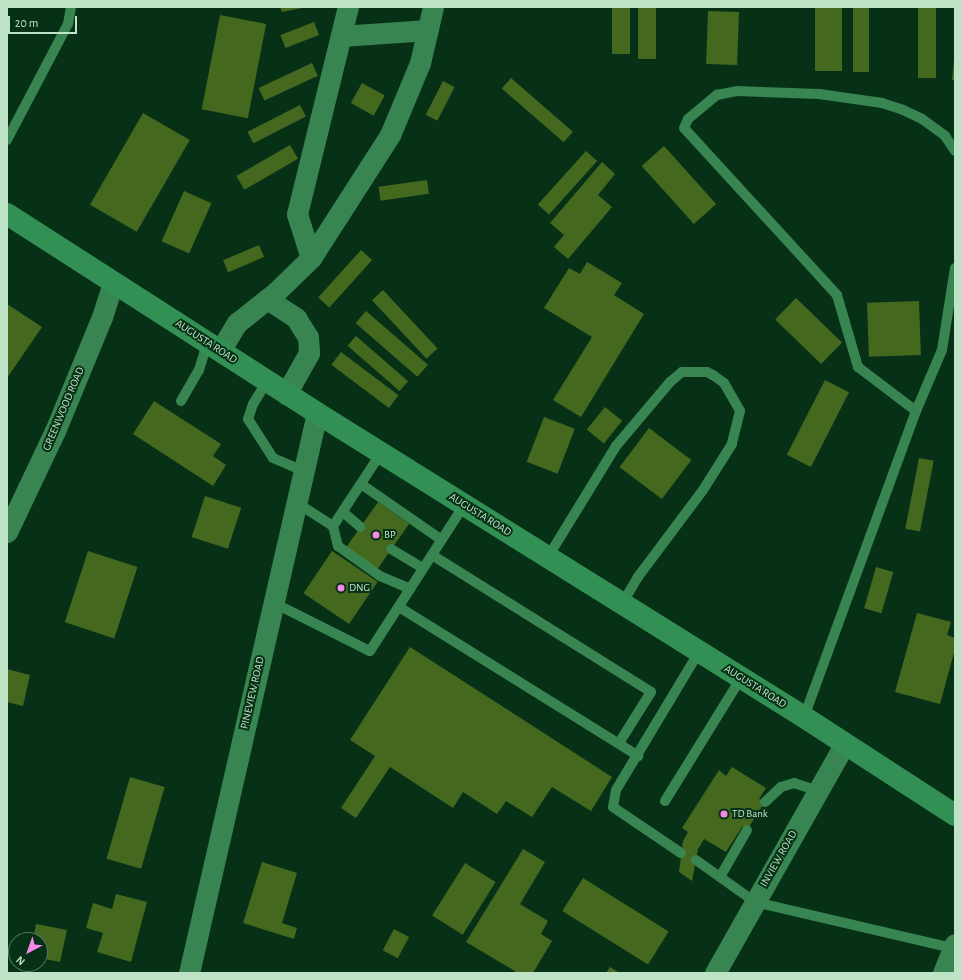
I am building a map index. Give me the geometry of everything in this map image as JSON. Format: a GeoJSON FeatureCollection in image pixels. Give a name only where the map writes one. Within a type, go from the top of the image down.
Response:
{"type":"FeatureCollection","features":[{"type":"Feature","properties":{"kind":"main road","name":"AUGUSTA ROAD"},"geometry":{"type":"LineString","coordinates":[[7,214],[286,394],[804,717],[844,745],[955,815]]}},
{"type":"Feature","properties":{"kind":"street"},"geometry":{"type":"LineString","coordinates":[[311,258],[297,214],[348,7]]}},
{"type":"Feature","properties":{"kind":"street"},"geometry":{"type":"LineString","coordinates":[[214,347],[237,323],[267,299],[311,258],[390,135],[420,63],[433,7]]}},
{"type":"Feature","properties":{"kind":"street"},"geometry":{"type":"LineString","coordinates":[[341,36],[428,30]]}},
{"type":"Feature","properties":{"kind":"street","name":"GREENWOOD ROAD"},"geometry":{"type":"LineString","coordinates":[[7,532],[55,431],[102,316],[113,283]]}},
{"type":"Feature","properties":{"kind":"street"},"geometry":{"type":"LineString","coordinates":[[267,299],[296,318],[308,337],[309,352],[286,394]]}},
{"type":"Feature","properties":{"kind":"street","name":"PINEVIEW ROAD"},"geometry":{"type":"LineString","coordinates":[[189,973],[317,413]]}},
{"type":"Feature","properties":{"kind":"street","name":"INVIEW ROAD"},"geometry":{"type":"LineString","coordinates":[[715,973],[844,745]]}},
{"type":"Feature","properties":{"kind":"street"},"geometry":{"type":"LineString","coordinates":[[943,973],[954,946]]}},
{"type":"Feature","properties":{"kind":"lane"},"geometry":{"type":"LineString","coordinates":[[7,140],[68,24],[71,7]]}},
{"type":"Feature","properties":{"kind":"lane"},"geometry":{"type":"LineString","coordinates":[[916,410],[858,367],[837,295],[684,128],[688,119],[717,95],[738,91],[818,94],[882,103],[904,110],[922,119],[945,136],[955,151]]}},
{"type":"Feature","properties":{"kind":"lane"},"geometry":{"type":"LineString","coordinates":[[804,717],[916,410],[942,350],[955,268]]}},
{"type":"Feature","properties":{"kind":"lane"},"geometry":{"type":"LineString","coordinates":[[181,401],[214,347]]}},
{"type":"Feature","properties":{"kind":"lane"},"geometry":{"type":"LineString","coordinates":[[548,558],[616,446],[670,382],[682,372],[707,372],[713,375],[724,383],[740,411],[732,444],[703,490],[638,577],[622,604]]}},
{"type":"Feature","properties":{"kind":"lane"},"geometry":{"type":"LineString","coordinates":[[267,381],[253,404],[248,419],[273,458],[304,471]]}},
{"type":"Feature","properties":{"kind":"lane"},"geometry":{"type":"LineString","coordinates":[[381,453],[334,526],[338,546],[380,576],[410,589]]}},
{"type":"Feature","properties":{"kind":"lane"},"geometry":{"type":"LineString","coordinates":[[361,484],[442,540]]}},
{"type":"Feature","properties":{"kind":"lane"},"geometry":{"type":"LineString","coordinates":[[297,503],[334,526]]}},
{"type":"Feature","properties":{"kind":"lane"},"geometry":{"type":"LineString","coordinates":[[274,604],[370,651],[464,505]]}},
{"type":"Feature","properties":{"kind":"lane"},"geometry":{"type":"LineString","coordinates":[[343,512],[360,527]]}},
{"type":"Feature","properties":{"kind":"lane"},"geometry":{"type":"LineString","coordinates":[[391,549],[424,568]]}},
{"type":"Feature","properties":{"kind":"lane"},"geometry":{"type":"LineString","coordinates":[[432,555],[650,692],[619,744]]}},
{"type":"Feature","properties":{"kind":"lane"},"geometry":{"type":"LineString","coordinates":[[399,607],[638,756]]}},
{"type":"Feature","properties":{"kind":"lane"},"geometry":{"type":"LineString","coordinates":[[681,854],[613,807],[616,790],[638,756],[699,652]]}},
{"type":"Feature","properties":{"kind":"lane"},"geometry":{"type":"LineString","coordinates":[[665,801],[741,678]]}},
{"type":"Feature","properties":{"kind":"lane"},"geometry":{"type":"LineString","coordinates":[[765,802],[781,787],[794,783],[818,791]]}},
{"type":"Feature","properties":{"kind":"lane"},"geometry":{"type":"LineString","coordinates":[[720,877],[747,830]]}},
{"type":"Feature","properties":{"kind":"lane"},"geometry":{"type":"LineString","coordinates":[[696,860],[755,902],[954,946]]}},
{"type":"Feature","properties":{"kind":"building"},"geometry":{"type":"Polygon","coordinates":[[[280,7],[302,7],[302,8],[282,12],[280,7]]]}},
{"type":"Feature","properties":{"kind":"building"},"geometry":{"type":"Polygon","coordinates":[[[612,7],[630,7],[630,54],[612,54],[612,7]]]}},
{"type":"Feature","properties":{"kind":"building"},"geometry":{"type":"Polygon","coordinates":[[[638,7],[656,7],[656,59],[638,59],[638,7]]]}},
{"type":"Feature","properties":{"kind":"building"},"geometry":{"type":"Polygon","coordinates":[[[815,7],[842,7],[842,71],[815,71],[815,7]]]}},
{"type":"Feature","properties":{"kind":"building"},"geometry":{"type":"Polygon","coordinates":[[[853,7],[869,7],[869,72],[853,72],[853,7]]]}},
{"type":"Feature","properties":{"kind":"building"},"geometry":{"type":"Polygon","coordinates":[[[918,7],[936,7],[936,78],[918,78],[918,7]]]}},
{"type":"Feature","properties":{"kind":"building"},"geometry":{"type":"Polygon","coordinates":[[[708,11],[739,12],[737,65],[706,64],[708,11]]]}},
{"type":"Feature","properties":{"kind":"building"},"geometry":{"type":"Polygon","coordinates":[[[220,15],[266,24],[248,118],[202,109],[220,15]]]}},
{"type":"Feature","properties":{"kind":"building"},"geometry":{"type":"Polygon","coordinates":[[[314,22],[319,35],[285,48],[280,35],[314,22]]]}},
{"type":"Feature","properties":{"kind":"building"},"geometry":{"type":"Polygon","coordinates":[[[954,60],[955,80],[952,80],[954,60]]]}},
{"type":"Feature","properties":{"kind":"building"},"geometry":{"type":"Polygon","coordinates":[[[312,63],[318,76],[264,101],[259,88],[312,63]]]}},
{"type":"Feature","properties":{"kind":"building"},"geometry":{"type":"Polygon","coordinates":[[[511,78],[573,132],[564,142],[502,89],[511,78]]]}},
{"type":"Feature","properties":{"kind":"building"},"geometry":{"type":"Polygon","coordinates":[[[443,81],[455,87],[437,121],[426,115],[443,81]]]}},
{"type":"Feature","properties":{"kind":"building"},"geometry":{"type":"Polygon","coordinates":[[[362,83],[385,96],[374,116],[351,103],[362,83]]]}},
{"type":"Feature","properties":{"kind":"building"},"geometry":{"type":"Polygon","coordinates":[[[300,105],[306,117],[253,143],[247,132],[300,105]]]}},
{"type":"Feature","properties":{"kind":"building"},"geometry":{"type":"Polygon","coordinates":[[[143,113],[190,140],[137,232],[90,205],[143,113]]]}},
{"type":"Feature","properties":{"kind":"building"},"geometry":{"type":"Polygon","coordinates":[[[290,145],[298,159],[244,190],[236,176],[290,145]]]}},
{"type":"Feature","properties":{"kind":"building"},"geometry":{"type":"Polygon","coordinates":[[[664,146],[716,204],[694,224],[642,166],[664,146]]]}},
{"type":"Feature","properties":{"kind":"building"},"geometry":{"type":"Polygon","coordinates":[[[586,151],[597,161],[549,215],[538,205],[586,151]]]}},
{"type":"Feature","properties":{"kind":"building"},"geometry":{"type":"Polygon","coordinates":[[[602,162],[615,174],[598,195],[612,207],[568,259],[554,247],[564,235],[550,223],[602,162]]]}},
{"type":"Feature","properties":{"kind":"building"},"geometry":{"type":"Polygon","coordinates":[[[427,180],[429,194],[380,201],[378,187],[427,180]]]}},
{"type":"Feature","properties":{"kind":"building"},"geometry":{"type":"Polygon","coordinates":[[[184,191],[211,203],[189,253],[162,241],[184,191]]]}},
{"type":"Feature","properties":{"kind":"building"},"geometry":{"type":"Polygon","coordinates":[[[259,245],[264,257],[228,272],[223,260],[259,245]]]}},
{"type":"Feature","properties":{"kind":"building"},"geometry":{"type":"Polygon","coordinates":[[[361,250],[372,260],[329,308],[318,298],[361,250]]]}},
{"type":"Feature","properties":{"kind":"building"},"geometry":{"type":"Polygon","coordinates":[[[587,262],[622,283],[614,295],[644,314],[581,417],[553,400],[592,337],[544,308],[569,268],[580,274],[587,262]]]}},
{"type":"Feature","properties":{"kind":"building"},"geometry":{"type":"Polygon","coordinates":[[[383,290],[438,349],[427,359],[372,300],[383,290]]]}},
{"type":"Feature","properties":{"kind":"building"},"geometry":{"type":"Polygon","coordinates":[[[796,298],[842,342],[821,364],[775,320],[796,298]]]}},
{"type":"Feature","properties":{"kind":"building"},"geometry":{"type":"Polygon","coordinates":[[[919,301],[921,355],[869,357],[867,303],[919,301]]]}},
{"type":"Feature","properties":{"kind":"building"},"geometry":{"type":"Polygon","coordinates":[[[7,304],[42,327],[7,378],[7,304]]]}},
{"type":"Feature","properties":{"kind":"building"},"geometry":{"type":"Polygon","coordinates":[[[366,311],[428,365],[417,377],[356,323],[366,311]]]}},
{"type":"Feature","properties":{"kind":"building"},"geometry":{"type":"Polygon","coordinates":[[[356,336],[408,381],[400,391],[347,346],[356,336]]]}},
{"type":"Feature","properties":{"kind":"building"},"geometry":{"type":"Polygon","coordinates":[[[341,352],[399,395],[389,408],[331,365],[341,352]]]}},
{"type":"Feature","properties":{"kind":"building"},"geometry":{"type":"Polygon","coordinates":[[[825,380],[849,392],[811,467],[787,455],[825,380]]]}},
{"type":"Feature","properties":{"kind":"building"},"geometry":{"type":"Polygon","coordinates":[[[154,401],[221,444],[213,456],[226,465],[213,486],[133,434],[154,401]]]}},
{"type":"Feature","properties":{"kind":"building"},"geometry":{"type":"Polygon","coordinates":[[[605,407],[622,421],[604,443],[587,430],[605,407]]]}},
{"type":"Feature","properties":{"kind":"building"},"geometry":{"type":"Polygon","coordinates":[[[544,417],[575,429],[558,474],[527,462],[544,417]]]}},
{"type":"Feature","properties":{"kind":"building"},"geometry":{"type":"Polygon","coordinates":[[[649,428],[691,460],[662,499],[620,467],[649,428]]]}},
{"type":"Feature","properties":{"kind":"building"},"geometry":{"type":"Polygon","coordinates":[[[919,458],[934,461],[920,532],[905,529],[919,458]]]}},
{"type":"Feature","properties":{"kind":"building"},"geometry":{"type":"Polygon","coordinates":[[[205,496],[241,508],[228,549],[192,537],[205,496]]]}},
{"type":"Feature","properties":{"kind":"building"},"geometry":{"type":"Polygon","coordinates":[[[378,502],[409,524],[377,570],[346,548],[378,502]]]}},
{"type":"Feature","properties":{"kind":"building"},"geometry":{"type":"Polygon","coordinates":[[[88,551],[137,567],[114,638],[65,622],[88,551]]]}},
{"type":"Feature","properties":{"kind":"building","name":"DNG"},"geometry":{"type":"Polygon","coordinates":[[[332,551],[378,582],[349,624],[303,593],[332,551]]]}},
{"type":"Feature","properties":{"kind":"building"},"geometry":{"type":"Polygon","coordinates":[[[876,567],[893,572],[881,613],[864,608],[876,567]]]}},
{"type":"Feature","properties":{"kind":"building"},"geometry":{"type":"Polygon","coordinates":[[[917,613],[951,622],[947,635],[955,638],[955,649],[940,704],[895,692],[917,613]]]}},
{"type":"Feature","properties":{"kind":"building"},"geometry":{"type":"Polygon","coordinates":[[[410,647],[612,777],[591,811],[552,787],[532,817],[506,801],[497,814],[463,792],[453,808],[390,767],[356,818],[341,808],[375,756],[350,740],[410,647]]]}},
{"type":"Feature","properties":{"kind":"building"},"geometry":{"type":"Polygon","coordinates":[[[7,669],[30,675],[23,706],[7,702],[7,669]]]}},
{"type":"Feature","properties":{"kind":"building","name":"TD Bank"},"geometry":{"type":"Polygon","coordinates":[[[732,767],[766,788],[759,799],[765,802],[747,830],[742,827],[726,852],[704,839],[698,849],[692,881],[679,872],[683,841],[688,832],[682,828],[719,770],[726,776],[732,767]]]}},
{"type":"Feature","properties":{"kind":"building"},"geometry":{"type":"Polygon","coordinates":[[[130,777],[165,787],[141,869],[107,859],[130,777]]]}},
{"type":"Feature","properties":{"kind":"building"},"geometry":{"type":"Polygon","coordinates":[[[523,849],[545,862],[520,904],[548,921],[541,934],[552,941],[533,973],[518,973],[466,942],[523,849]]]}},
{"type":"Feature","properties":{"kind":"building"},"geometry":{"type":"Polygon","coordinates":[[[262,862],[297,873],[282,923],[297,928],[294,939],[243,923],[262,862]]]}},
{"type":"Feature","properties":{"kind":"building"},"geometry":{"type":"Polygon","coordinates":[[[465,863],[496,882],[463,935],[432,916],[465,863]]]}},
{"type":"Feature","properties":{"kind":"building"},"geometry":{"type":"Polygon","coordinates":[[[583,878],[669,932],[648,965],[562,911],[583,878]]]}},
{"type":"Feature","properties":{"kind":"building"},"geometry":{"type":"Polygon","coordinates":[[[116,894],[147,902],[131,962],[97,952],[103,933],[86,928],[93,903],[112,909],[116,894]]]}},
{"type":"Feature","properties":{"kind":"building"},"geometry":{"type":"Polygon","coordinates":[[[36,924],[67,930],[60,962],[48,960],[48,932],[34,932],[36,924]]]}},
{"type":"Feature","properties":{"kind":"building"},"geometry":{"type":"Polygon","coordinates":[[[394,929],[409,937],[398,958],[383,950],[394,929]]]}},
{"type":"Feature","properties":{"kind":"building"},"geometry":{"type":"Polygon","coordinates":[[[610,967],[620,973],[606,973],[610,967]]]}},
{"type":"Feature","properties":{"kind":"place","name":"BP"},"geometry":{"type":"Point","coordinates":[376,535]}},
{"type":"Feature","properties":{"kind":"place","name":"DNG"},"geometry":{"type":"Point","coordinates":[341,588]}},
{"type":"Feature","properties":{"kind":"place","name":"TD Bank"},"geometry":{"type":"Point","coordinates":[724,814]}}]}
